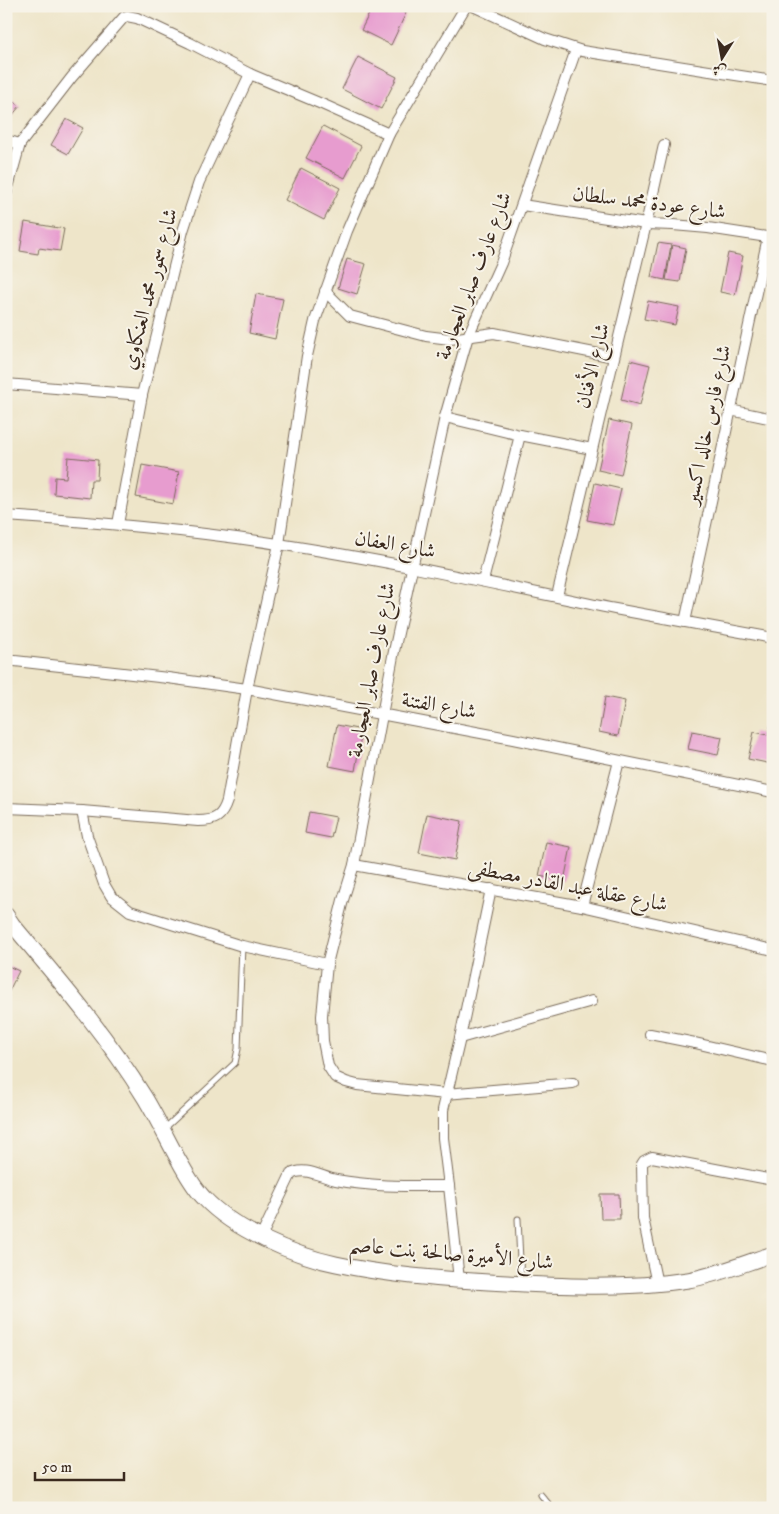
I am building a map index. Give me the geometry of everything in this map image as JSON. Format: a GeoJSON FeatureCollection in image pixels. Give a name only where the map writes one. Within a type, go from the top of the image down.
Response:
{"type":"FeatureCollection","features":[{"type":"Feature","properties":{"kind":"street"},"geometry":{"type":"LineString","coordinates":[[6,808],[82,810],[198,821],[208,821],[217,817],[224,810],[247,689],[279,544],[307,356],[315,321],[347,230],[388,134],[466,6]]}},
{"type":"Feature","properties":{"kind":"street"},"geometry":{"type":"LineString","coordinates":[[473,6],[544,39],[576,50],[773,81]]}},
{"type":"Feature","properties":{"kind":"street"},"geometry":{"type":"LineString","coordinates":[[6,195],[20,144],[72,77],[124,17],[127,16],[137,18],[190,42],[250,74],[388,134]]}},
{"type":"Feature","properties":{"kind":"street","name":"شارع عارف صابر العجارمة"},"geometry":{"type":"LineString","coordinates":[[573,1083],[446,1094],[357,1085],[336,1077],[331,1072],[326,1061],[322,1016],[327,964],[354,864],[412,566],[445,417],[468,336],[501,263],[576,50]]}},
{"type":"Feature","properties":{"kind":"street","name":"شارع سمور محمد العنكاوي"},"geometry":{"type":"LineString","coordinates":[[118,524],[142,395],[183,231],[199,182],[250,74]]}},
{"type":"Feature","properties":{"kind":"street"},"geometry":{"type":"LineString","coordinates":[[6,140],[20,144]]}},
{"type":"Feature","properties":{"kind":"street","name":"شارع الأفنان"},"geometry":{"type":"LineString","coordinates":[[557,596],[664,145]]}},
{"type":"Feature","properties":{"kind":"street","name":"شارع عودة محمد سلطان"},"geometry":{"type":"LineString","coordinates":[[522,206],[646,224],[708,228],[770,238]]}},
{"type":"Feature","properties":{"kind":"street","name":"شارع فارس خالد اكسير"},"geometry":{"type":"LineString","coordinates":[[685,622],[730,410],[770,238]]}},
{"type":"Feature","properties":{"kind":"street"},"geometry":{"type":"LineString","coordinates":[[325,291],[350,316],[441,339],[458,339],[494,333],[614,357]]}},
{"type":"Feature","properties":{"kind":"street"},"geometry":{"type":"LineString","coordinates":[[6,384],[142,395]]}},
{"type":"Feature","properties":{"kind":"street"},"geometry":{"type":"LineString","coordinates":[[730,410],[773,419]]}},
{"type":"Feature","properties":{"kind":"street"},"geometry":{"type":"LineString","coordinates":[[445,417],[592,450]]}},
{"type":"Feature","properties":{"kind":"street"},"geometry":{"type":"LineString","coordinates":[[483,581],[520,435]]}},
{"type":"Feature","properties":{"kind":"street","name":"شارع العفان"},"geometry":{"type":"LineString","coordinates":[[6,516],[118,524],[196,532],[279,544],[412,566],[616,609],[773,638]]}},
{"type":"Feature","properties":{"kind":"street","name":"شارع الفتنة"},"geometry":{"type":"LineString","coordinates":[[6,660],[247,689],[513,739],[773,792]]}},
{"type":"Feature","properties":{"kind":"street"},"geometry":{"type":"LineString","coordinates":[[582,906],[619,760]]}},
{"type":"Feature","properties":{"kind":"street"},"geometry":{"type":"LineString","coordinates":[[82,810],[87,836],[104,884],[111,896],[120,905],[144,916],[242,946],[327,964]]}},
{"type":"Feature","properties":{"kind":"street","name":"شارع عقلة عبد القادر مصطفى"},"geometry":{"type":"LineString","coordinates":[[354,864],[582,906],[773,950]]}},
{"type":"Feature","properties":{"kind":"street"},"geometry":{"type":"LineString","coordinates":[[459,1280],[442,1124],[446,1094],[460,1038],[491,889]]}},
{"type":"Feature","properties":{"kind":"street","name":"شارع الأميرة صالحة بنت عاصم"},"geometry":{"type":"LineString","coordinates":[[8,923],[106,1041],[145,1099],[190,1180],[203,1198],[232,1220],[261,1237],[334,1264],[406,1275],[564,1286],[622,1286],[690,1280],[773,1254]]}},
{"type":"Feature","properties":{"kind":"street"},"geometry":{"type":"LineString","coordinates":[[460,1038],[592,1001]]}},
{"type":"Feature","properties":{"kind":"street"},"geometry":{"type":"LineString","coordinates":[[650,1034],[773,1061]]}},
{"type":"Feature","properties":{"kind":"street"},"geometry":{"type":"LineString","coordinates":[[657,1284],[643,1218],[642,1164],[644,1161],[652,1157],[773,1180]]}},
{"type":"Feature","properties":{"kind":"street"},"geometry":{"type":"LineString","coordinates":[[261,1237],[291,1174],[296,1171],[303,1170],[335,1180],[364,1184],[449,1186]]}},
{"type":"Feature","properties":{"kind":"lane"},"geometry":{"type":"LineString","coordinates":[[162,1131],[234,1063],[237,1057],[242,946]]}},
{"type":"Feature","properties":{"kind":"lane"},"geometry":{"type":"LineString","coordinates":[[518,1219],[522,1284]]}},
{"type":"Feature","properties":{"kind":"lane"},"geometry":{"type":"LineString","coordinates":[[541,1495],[552,1508]]}},
{"type":"Feature","properties":{"kind":"building"},"geometry":{"type":"Polygon","coordinates":[[[373,6],[392,6],[406,13],[391,45],[361,30],[373,6]]]}},
{"type":"Feature","properties":{"kind":"building"},"geometry":{"type":"Polygon","coordinates":[[[358,57],[397,77],[381,109],[342,89],[358,57]]]}},
{"type":"Feature","properties":{"kind":"building"},"geometry":{"type":"Polygon","coordinates":[[[6,95],[20,106],[6,123],[6,95]]]}},
{"type":"Feature","properties":{"kind":"building"},"geometry":{"type":"Polygon","coordinates":[[[66,119],[83,128],[68,154],[51,145],[66,119]]]}},
{"type":"Feature","properties":{"kind":"building"},"geometry":{"type":"Polygon","coordinates":[[[323,126],[361,146],[345,178],[306,158],[323,126]]]}},
{"type":"Feature","properties":{"kind":"building"},"geometry":{"type":"Polygon","coordinates":[[[301,168],[340,188],[324,220],[285,200],[301,168]]]}},
{"type":"Feature","properties":{"kind":"building"},"geometry":{"type":"Polygon","coordinates":[[[25,222],[64,229],[60,251],[39,248],[38,254],[20,251],[25,222]]]}},
{"type":"Feature","properties":{"kind":"building"},"geometry":{"type":"Polygon","coordinates":[[[658,243],[671,245],[665,280],[651,277],[658,243]]]}},
{"type":"Feature","properties":{"kind":"building"},"geometry":{"type":"Polygon","coordinates":[[[672,245],[686,248],[680,282],[666,280],[672,245]]]}},
{"type":"Feature","properties":{"kind":"building"},"geometry":{"type":"Polygon","coordinates":[[[728,253],[743,256],[735,295],[720,292],[728,253]]]}},
{"type":"Feature","properties":{"kind":"building"},"geometry":{"type":"Polygon","coordinates":[[[347,259],[366,264],[357,294],[338,288],[347,259]]]}},
{"type":"Feature","properties":{"kind":"building"},"geometry":{"type":"Polygon","coordinates":[[[256,294],[283,299],[275,339],[249,333],[256,294]]]}},
{"type":"Feature","properties":{"kind":"building"},"geometry":{"type":"Polygon","coordinates":[[[648,301],[679,307],[675,325],[644,319],[648,301]]]}},
{"type":"Feature","properties":{"kind":"building"},"geometry":{"type":"Polygon","coordinates":[[[630,360],[650,365],[640,405],[621,400],[630,360]]]}},
{"type":"Feature","properties":{"kind":"building"},"geometry":{"type":"Polygon","coordinates":[[[609,420],[632,425],[621,475],[598,470],[609,420]]]}},
{"type":"Feature","properties":{"kind":"building"},"geometry":{"type":"Polygon","coordinates":[[[68,457],[98,460],[97,480],[91,480],[90,498],[54,494],[55,477],[66,478],[68,457]]]}},
{"type":"Feature","properties":{"kind":"building"},"geometry":{"type":"Polygon","coordinates":[[[142,465],[179,472],[173,504],[136,497],[142,465]]]}},
{"type":"Feature","properties":{"kind":"building"},"geometry":{"type":"Polygon","coordinates":[[[595,483],[621,489],[613,525],[587,520],[595,483]]]}},
{"type":"Feature","properties":{"kind":"building"},"geometry":{"type":"Polygon","coordinates":[[[605,697],[625,701],[618,736],[599,732],[605,697]]]}},
{"type":"Feature","properties":{"kind":"building"},"geometry":{"type":"Polygon","coordinates":[[[771,723],[773,723],[772,764],[748,759],[754,732],[768,735],[771,723]]]}},
{"type":"Feature","properties":{"kind":"building"},"geometry":{"type":"Polygon","coordinates":[[[337,725],[362,730],[355,771],[329,766],[337,725]]]}},
{"type":"Feature","properties":{"kind":"building"},"geometry":{"type":"Polygon","coordinates":[[[692,731],[722,737],[718,755],[688,749],[692,731]]]}},
{"type":"Feature","properties":{"kind":"building"},"geometry":{"type":"Polygon","coordinates":[[[309,812],[336,817],[331,838],[305,833],[309,812]]]}},
{"type":"Feature","properties":{"kind":"building"},"geometry":{"type":"Polygon","coordinates":[[[427,814],[462,821],[455,860],[419,853],[427,814]]]}},
{"type":"Feature","properties":{"kind":"building"},"geometry":{"type":"Polygon","coordinates":[[[546,842],[571,847],[564,881],[539,876],[546,842]]]}},
{"type":"Feature","properties":{"kind":"building"},"geometry":{"type":"Polygon","coordinates":[[[6,965],[19,971],[6,997],[6,965]]]}},
{"type":"Feature","properties":{"kind":"building"},"geometry":{"type":"Polygon","coordinates":[[[600,1194],[619,1194],[620,1219],[601,1219],[600,1194]]]}}]}
